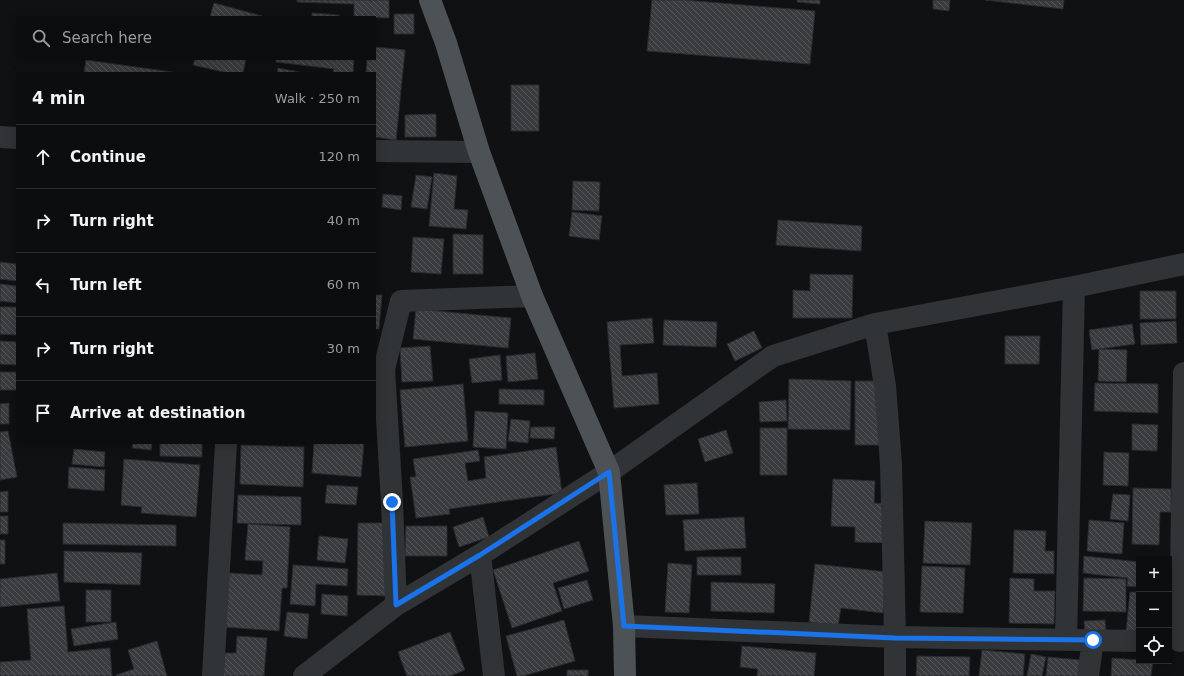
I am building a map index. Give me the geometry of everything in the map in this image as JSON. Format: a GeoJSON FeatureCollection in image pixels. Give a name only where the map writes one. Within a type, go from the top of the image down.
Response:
{"type":"FeatureCollection","features":[{"type":"Feature","properties":{"kind":"main road"},"geometry":{"type":"LineString","coordinates":[[430,0],[446,43],[479,152],[532,296],[609,472],[624,626],[625,676]]}},
{"type":"Feature","properties":{"kind":"street"},"geometry":{"type":"LineString","coordinates":[[0,137],[16,138]]}},
{"type":"Feature","properties":{"kind":"street"},"geometry":{"type":"LineString","coordinates":[[376,151],[479,152]]}},
{"type":"Feature","properties":{"kind":"street"},"geometry":{"type":"LineString","coordinates":[[304,676],[396,605],[480,555],[609,472],[772,356],[875,324],[1074,287],[1184,264]]}},
{"type":"Feature","properties":{"kind":"street"},"geometry":{"type":"LineString","coordinates":[[1066,640],[1074,287]]}},
{"type":"Feature","properties":{"kind":"street"},"geometry":{"type":"LineString","coordinates":[[396,605],[392,502],[384,369],[401,302],[532,296]]}},
{"type":"Feature","properties":{"kind":"street"},"geometry":{"type":"LineString","coordinates":[[875,324],[885,386],[891,464],[895,676]]}},
{"type":"Feature","properties":{"kind":"street"},"geometry":{"type":"LineString","coordinates":[[1178,641],[1184,372]]}},
{"type":"Feature","properties":{"kind":"street"},"geometry":{"type":"LineString","coordinates":[[214,676],[226,444]]}},
{"type":"Feature","properties":{"kind":"street"},"geometry":{"type":"LineString","coordinates":[[480,555],[494,676]]}},
{"type":"Feature","properties":{"kind":"street"},"geometry":{"type":"LineString","coordinates":[[624,626],[895,638],[1136,641]]}},
{"type":"Feature","properties":{"kind":"street"},"geometry":{"type":"LineString","coordinates":[[1088,676],[1093,640]]}},
{"type":"Feature","properties":{"kind":"building"},"geometry":{"type":"Polygon","coordinates":[[[297,0],[389,0],[389,18],[376,18],[376,16],[354,16],[354,4],[297,2],[297,0]]]}},
{"type":"Feature","properties":{"kind":"building"},"geometry":{"type":"Polygon","coordinates":[[[652,0],[685,0],[815,11],[810,64],[647,51],[652,0]]]}},
{"type":"Feature","properties":{"kind":"building"},"geometry":{"type":"Polygon","coordinates":[[[797,0],[820,0],[820,4],[797,2],[797,0]]]}},
{"type":"Feature","properties":{"kind":"building"},"geometry":{"type":"Polygon","coordinates":[[[933,0],[950,0],[949,11],[933,9],[933,0]]]}},
{"type":"Feature","properties":{"kind":"building"},"geometry":{"type":"Polygon","coordinates":[[[985,0],[1064,0],[1063,9],[985,0]]]}},
{"type":"Feature","properties":{"kind":"building"},"geometry":{"type":"Polygon","coordinates":[[[214,3],[262,16],[210,16],[214,3]]]}},
{"type":"Feature","properties":{"kind":"building"},"geometry":{"type":"Polygon","coordinates":[[[312,13],[339,15],[339,16],[312,16],[312,13]]]}},
{"type":"Feature","properties":{"kind":"building"},"geometry":{"type":"Polygon","coordinates":[[[394,14],[414,14],[414,34],[394,34],[394,14]]]}},
{"type":"Feature","properties":{"kind":"building"},"geometry":{"type":"Polygon","coordinates":[[[376,47],[405,50],[396,140],[376,137],[376,72],[366,72],[367,60],[376,60],[376,47]]]}},
{"type":"Feature","properties":{"kind":"building"},"geometry":{"type":"Polygon","coordinates":[[[86,60],[172,72],[84,72],[86,60]]]}},
{"type":"Feature","properties":{"kind":"building"},"geometry":{"type":"Polygon","coordinates":[[[195,60],[246,60],[243,72],[224,72],[193,65],[195,60]]]}},
{"type":"Feature","properties":{"kind":"building"},"geometry":{"type":"Polygon","coordinates":[[[276,60],[354,60],[353,72],[333,72],[334,69],[276,62],[276,60]]]}},
{"type":"Feature","properties":{"kind":"building"},"geometry":{"type":"Polygon","coordinates":[[[278,68],[299,72],[277,72],[278,68]]]}},
{"type":"Feature","properties":{"kind":"building"},"geometry":{"type":"Polygon","coordinates":[[[511,85],[539,85],[539,131],[511,131],[511,85]]]}},
{"type":"Feature","properties":{"kind":"building"},"geometry":{"type":"Polygon","coordinates":[[[436,114],[436,137],[405,137],[405,115],[436,114]]]}},
{"type":"Feature","properties":{"kind":"building"},"geometry":{"type":"Polygon","coordinates":[[[434,173],[457,176],[454,209],[468,210],[466,229],[429,226],[434,173]]]}},
{"type":"Feature","properties":{"kind":"building"},"geometry":{"type":"Polygon","coordinates":[[[416,175],[432,177],[427,209],[411,207],[416,175]]]}},
{"type":"Feature","properties":{"kind":"building"},"geometry":{"type":"Polygon","coordinates":[[[573,181],[600,182],[599,211],[572,210],[573,181]]]}},
{"type":"Feature","properties":{"kind":"building"},"geometry":{"type":"Polygon","coordinates":[[[383,194],[402,196],[401,210],[382,207],[383,194]]]}},
{"type":"Feature","properties":{"kind":"building"},"geometry":{"type":"Polygon","coordinates":[[[572,212],[602,216],[599,240],[569,236],[572,212]]]}},
{"type":"Feature","properties":{"kind":"building"},"geometry":{"type":"Polygon","coordinates":[[[778,220],[862,226],[861,251],[776,245],[778,220]]]}},
{"type":"Feature","properties":{"kind":"building"},"geometry":{"type":"Polygon","coordinates":[[[453,234],[483,235],[483,274],[453,274],[453,234]]]}},
{"type":"Feature","properties":{"kind":"building"},"geometry":{"type":"Polygon","coordinates":[[[413,237],[444,239],[441,274],[411,272],[413,237]]]}},
{"type":"Feature","properties":{"kind":"building"},"geometry":{"type":"Polygon","coordinates":[[[0,262],[16,264],[16,281],[0,279],[0,262]]]}},
{"type":"Feature","properties":{"kind":"building"},"geometry":{"type":"Polygon","coordinates":[[[810,274],[853,275],[852,318],[793,318],[793,290],[810,291],[810,274]]]}},
{"type":"Feature","properties":{"kind":"building"},"geometry":{"type":"Polygon","coordinates":[[[0,284],[16,286],[16,303],[0,301],[0,284]]]}},
{"type":"Feature","properties":{"kind":"building"},"geometry":{"type":"Polygon","coordinates":[[[1140,291],[1176,291],[1176,319],[1140,319],[1140,291]]]}},
{"type":"Feature","properties":{"kind":"building"},"geometry":{"type":"Polygon","coordinates":[[[376,295],[382,295],[379,329],[376,329],[376,295]]]}},
{"type":"Feature","properties":{"kind":"building"},"geometry":{"type":"Polygon","coordinates":[[[0,307],[16,307],[16,335],[0,334],[0,307]]]}},
{"type":"Feature","properties":{"kind":"building"},"geometry":{"type":"Polygon","coordinates":[[[416,309],[511,318],[508,348],[413,339],[416,309]]]}},
{"type":"Feature","properties":{"kind":"building"},"geometry":{"type":"Polygon","coordinates":[[[652,318],[654,343],[620,345],[622,376],[657,373],[659,404],[614,408],[607,322],[652,318]]]}},
{"type":"Feature","properties":{"kind":"building"},"geometry":{"type":"Polygon","coordinates":[[[664,320],[717,322],[716,347],[663,345],[664,320]]]}},
{"type":"Feature","properties":{"kind":"building"},"geometry":{"type":"Polygon","coordinates":[[[1176,321],[1177,343],[1141,345],[1140,323],[1176,321]]]}},
{"type":"Feature","properties":{"kind":"building"},"geometry":{"type":"Polygon","coordinates":[[[1132,324],[1135,344],[1092,350],[1089,330],[1132,324]]]}},
{"type":"Feature","properties":{"kind":"building"},"geometry":{"type":"Polygon","coordinates":[[[754,331],[762,348],[735,361],[727,344],[754,331]]]}},
{"type":"Feature","properties":{"kind":"building"},"geometry":{"type":"Polygon","coordinates":[[[1005,336],[1040,336],[1039,364],[1005,364],[1005,336]]]}},
{"type":"Feature","properties":{"kind":"building"},"geometry":{"type":"Polygon","coordinates":[[[0,341],[16,342],[16,365],[0,364],[0,341]]]}},
{"type":"Feature","properties":{"kind":"building"},"geometry":{"type":"Polygon","coordinates":[[[430,346],[433,381],[402,382],[400,348],[430,346]]]}},
{"type":"Feature","properties":{"kind":"building"},"geometry":{"type":"Polygon","coordinates":[[[1099,349],[1127,350],[1126,382],[1098,381],[1099,349]]]}},
{"type":"Feature","properties":{"kind":"building"},"geometry":{"type":"Polygon","coordinates":[[[535,353],[538,379],[508,382],[506,356],[535,353]]]}},
{"type":"Feature","properties":{"kind":"building"},"geometry":{"type":"Polygon","coordinates":[[[500,355],[502,380],[472,383],[469,359],[500,355]]]}},
{"type":"Feature","properties":{"kind":"building"},"geometry":{"type":"Polygon","coordinates":[[[0,372],[16,372],[16,390],[0,390],[0,372]]]}},
{"type":"Feature","properties":{"kind":"building"},"geometry":{"type":"Polygon","coordinates":[[[789,379],[851,381],[850,430],[788,429],[789,379]]]}},
{"type":"Feature","properties":{"kind":"building"},"geometry":{"type":"Polygon","coordinates":[[[855,381],[880,381],[880,445],[855,445],[855,381]]]}},
{"type":"Feature","properties":{"kind":"building"},"geometry":{"type":"Polygon","coordinates":[[[1095,383],[1158,384],[1158,413],[1094,411],[1095,383]]]}},
{"type":"Feature","properties":{"kind":"building"},"geometry":{"type":"Polygon","coordinates":[[[463,384],[468,441],[405,447],[400,390],[463,384]]]}},
{"type":"Feature","properties":{"kind":"building"},"geometry":{"type":"Polygon","coordinates":[[[499,389],[544,390],[544,405],[499,404],[499,389]]]}},
{"type":"Feature","properties":{"kind":"building"},"geometry":{"type":"Polygon","coordinates":[[[786,400],[787,421],[760,422],[759,402],[786,400]]]}},
{"type":"Feature","properties":{"kind":"building"},"geometry":{"type":"Polygon","coordinates":[[[9,403],[9,424],[0,424],[0,404],[9,403]]]}},
{"type":"Feature","properties":{"kind":"building"},"geometry":{"type":"Polygon","coordinates":[[[475,411],[508,413],[506,449],[473,447],[475,411]]]}},
{"type":"Feature","properties":{"kind":"building"},"geometry":{"type":"Polygon","coordinates":[[[511,419],[530,421],[528,443],[508,441],[511,419]]]}},
{"type":"Feature","properties":{"kind":"building"},"geometry":{"type":"Polygon","coordinates":[[[1132,424],[1158,425],[1157,451],[1132,450],[1132,424]]]}},
{"type":"Feature","properties":{"kind":"building"},"geometry":{"type":"Polygon","coordinates":[[[531,427],[555,427],[554,439],[530,438],[531,427]]]}},
{"type":"Feature","properties":{"kind":"building"},"geometry":{"type":"Polygon","coordinates":[[[760,428],[787,428],[787,475],[760,475],[760,428]]]}},
{"type":"Feature","properties":{"kind":"building"},"geometry":{"type":"Polygon","coordinates":[[[726,430],[733,453],[705,462],[698,439],[726,430]]]}},
{"type":"Feature","properties":{"kind":"building"},"geometry":{"type":"Polygon","coordinates":[[[8,431],[17,477],[0,480],[0,432],[8,431]]]}},
{"type":"Feature","properties":{"kind":"building"},"geometry":{"type":"Polygon","coordinates":[[[133,444],[152,444],[151,450],[132,448],[133,444]]]}},
{"type":"Feature","properties":{"kind":"building"},"geometry":{"type":"Polygon","coordinates":[[[160,444],[202,444],[202,457],[160,456],[160,444]]]}},
{"type":"Feature","properties":{"kind":"building"},"geometry":{"type":"Polygon","coordinates":[[[314,444],[364,444],[361,477],[312,473],[314,444]]]}},
{"type":"Feature","properties":{"kind":"building"},"geometry":{"type":"Polygon","coordinates":[[[241,445],[304,447],[303,487],[240,484],[241,445]]]}},
{"type":"Feature","properties":{"kind":"building"},"geometry":{"type":"Polygon","coordinates":[[[556,447],[562,493],[449,509],[450,514],[416,518],[410,477],[416,477],[413,459],[478,450],[480,461],[465,463],[468,481],[486,478],[484,457],[556,447]]]}},
{"type":"Feature","properties":{"kind":"building"},"geometry":{"type":"Polygon","coordinates":[[[74,449],[105,452],[104,467],[72,464],[74,449]]]}},
{"type":"Feature","properties":{"kind":"building"},"geometry":{"type":"Polygon","coordinates":[[[1104,452],[1129,453],[1128,486],[1103,485],[1104,452]]]}},
{"type":"Feature","properties":{"kind":"building"},"geometry":{"type":"Polygon","coordinates":[[[124,459],[200,465],[196,517],[141,513],[142,507],[121,505],[124,459]]]}},
{"type":"Feature","properties":{"kind":"building"},"geometry":{"type":"Polygon","coordinates":[[[69,467],[105,470],[104,491],[68,488],[69,467]]]}},
{"type":"Feature","properties":{"kind":"building"},"geometry":{"type":"Polygon","coordinates":[[[833,479],[875,481],[874,503],[888,504],[888,543],[855,542],[855,527],[831,526],[833,479]]]}},
{"type":"Feature","properties":{"kind":"building"},"geometry":{"type":"Polygon","coordinates":[[[697,483],[699,514],[666,515],[664,485],[697,483]]]}},
{"type":"Feature","properties":{"kind":"building"},"geometry":{"type":"Polygon","coordinates":[[[327,485],[358,487],[356,505],[325,503],[327,485]]]}},
{"type":"Feature","properties":{"kind":"building"},"geometry":{"type":"Polygon","coordinates":[[[1133,488],[1171,489],[1171,512],[1160,512],[1159,545],[1132,544],[1133,488]]]}},
{"type":"Feature","properties":{"kind":"building"},"geometry":{"type":"Polygon","coordinates":[[[8,491],[8,512],[0,512],[0,492],[8,491]]]}},
{"type":"Feature","properties":{"kind":"building"},"geometry":{"type":"Polygon","coordinates":[[[1113,494],[1130,495],[1128,521],[1110,519],[1113,494]]]}},
{"type":"Feature","properties":{"kind":"building"},"geometry":{"type":"Polygon","coordinates":[[[238,495],[301,497],[301,525],[237,523],[238,495]]]}},
{"type":"Feature","properties":{"kind":"building"},"geometry":{"type":"Polygon","coordinates":[[[0,516],[8,516],[8,534],[0,534],[0,516]]]}},
{"type":"Feature","properties":{"kind":"building"},"geometry":{"type":"Polygon","coordinates":[[[483,517],[489,537],[459,547],[453,527],[483,517]]]}},
{"type":"Feature","properties":{"kind":"building"},"geometry":{"type":"Polygon","coordinates":[[[744,517],[746,548],[685,551],[683,520],[744,517]]]}},
{"type":"Feature","properties":{"kind":"building"},"geometry":{"type":"Polygon","coordinates":[[[1089,520],[1124,523],[1122,554],[1087,551],[1089,520]]]}},
{"type":"Feature","properties":{"kind":"building"},"geometry":{"type":"Polygon","coordinates":[[[925,521],[972,523],[970,565],[923,563],[925,521]]]}},
{"type":"Feature","properties":{"kind":"building"},"geometry":{"type":"Polygon","coordinates":[[[63,523],[176,525],[176,546],[63,544],[63,523]]]}},
{"type":"Feature","properties":{"kind":"building"},"geometry":{"type":"Polygon","coordinates":[[[358,523],[390,523],[389,596],[357,595],[358,523]]]}},
{"type":"Feature","properties":{"kind":"building"},"geometry":{"type":"Polygon","coordinates":[[[248,524],[290,527],[287,588],[282,588],[279,631],[225,627],[229,573],[262,575],[263,561],[245,560],[248,524]]]}},
{"type":"Feature","properties":{"kind":"building"},"geometry":{"type":"Polygon","coordinates":[[[406,526],[447,526],[447,556],[405,556],[406,526]]]}},
{"type":"Feature","properties":{"kind":"building"},"geometry":{"type":"Polygon","coordinates":[[[1014,530],[1046,531],[1045,551],[1054,551],[1054,574],[1013,573],[1014,530]]]}},
{"type":"Feature","properties":{"kind":"building"},"geometry":{"type":"Polygon","coordinates":[[[319,536],[348,539],[345,563],[317,560],[319,536]]]}},
{"type":"Feature","properties":{"kind":"building"},"geometry":{"type":"Polygon","coordinates":[[[0,540],[5,540],[5,564],[0,564],[0,540]]]}},
{"type":"Feature","properties":{"kind":"building"},"geometry":{"type":"Polygon","coordinates":[[[579,541],[589,571],[553,583],[562,611],[512,628],[493,570],[579,541]]]}},
{"type":"Feature","properties":{"kind":"building"},"geometry":{"type":"Polygon","coordinates":[[[64,551],[142,553],[140,585],[64,582],[64,551]]]}},
{"type":"Feature","properties":{"kind":"building"},"geometry":{"type":"Polygon","coordinates":[[[1084,556],[1136,562],[1136,587],[1127,586],[1128,578],[1083,573],[1084,556]]]}},
{"type":"Feature","properties":{"kind":"building"},"geometry":{"type":"Polygon","coordinates":[[[697,557],[741,557],[741,575],[697,575],[697,557]]]}},
{"type":"Feature","properties":{"kind":"building"},"geometry":{"type":"Polygon","coordinates":[[[668,563],[692,565],[689,613],[665,612],[668,563]]]}},
{"type":"Feature","properties":{"kind":"building"},"geometry":{"type":"Polygon","coordinates":[[[815,564],[887,572],[883,613],[841,608],[838,626],[809,622],[815,564]]]}},
{"type":"Feature","properties":{"kind":"building"},"geometry":{"type":"Polygon","coordinates":[[[293,565],[348,569],[347,586],[316,584],[315,606],[290,604],[293,565]]]}},
{"type":"Feature","properties":{"kind":"building"},"geometry":{"type":"Polygon","coordinates":[[[922,566],[965,568],[963,613],[920,612],[922,566]]]}},
{"type":"Feature","properties":{"kind":"building"},"geometry":{"type":"Polygon","coordinates":[[[57,573],[60,601],[0,607],[0,579],[57,573]]]}},
{"type":"Feature","properties":{"kind":"building"},"geometry":{"type":"Polygon","coordinates":[[[1010,578],[1034,579],[1034,591],[1055,591],[1054,624],[1009,623],[1010,578]]]}},
{"type":"Feature","properties":{"kind":"building"},"geometry":{"type":"Polygon","coordinates":[[[1084,578],[1126,579],[1126,612],[1083,611],[1084,578]]]}},
{"type":"Feature","properties":{"kind":"building"},"geometry":{"type":"Polygon","coordinates":[[[587,580],[593,600],[564,609],[558,588],[587,580]]]}},
{"type":"Feature","properties":{"kind":"building"},"geometry":{"type":"Polygon","coordinates":[[[711,582],[775,584],[774,613],[711,611],[711,582]]]}},
{"type":"Feature","properties":{"kind":"building"},"geometry":{"type":"Polygon","coordinates":[[[86,590],[111,590],[111,622],[86,622],[86,590]]]}},
{"type":"Feature","properties":{"kind":"building"},"geometry":{"type":"Polygon","coordinates":[[[1130,592],[1136,592],[1136,633],[1126,632],[1130,592]]]}},
{"type":"Feature","properties":{"kind":"building"},"geometry":{"type":"Polygon","coordinates":[[[322,594],[348,596],[347,616],[321,614],[322,594]]]}},
{"type":"Feature","properties":{"kind":"building"},"geometry":{"type":"Polygon","coordinates":[[[64,606],[68,652],[110,648],[112,676],[0,676],[0,662],[31,660],[27,609],[64,606]]]}},
{"type":"Feature","properties":{"kind":"building"},"geometry":{"type":"Polygon","coordinates":[[[287,612],[309,614],[307,639],[284,636],[287,612]]]}},
{"type":"Feature","properties":{"kind":"building"},"geometry":{"type":"Polygon","coordinates":[[[564,620],[575,661],[523,676],[517,676],[506,636],[564,620]]]}},
{"type":"Feature","properties":{"kind":"building"},"geometry":{"type":"Polygon","coordinates":[[[1105,620],[1106,632],[1085,633],[1084,621],[1105,620]]]}},
{"type":"Feature","properties":{"kind":"building"},"geometry":{"type":"Polygon","coordinates":[[[116,622],[118,639],[74,646],[71,629],[116,622]]]}},
{"type":"Feature","properties":{"kind":"building"},"geometry":{"type":"Polygon","coordinates":[[[450,632],[465,670],[450,676],[407,676],[398,652],[450,632]]]}},
{"type":"Feature","properties":{"kind":"building"},"geometry":{"type":"Polygon","coordinates":[[[237,636],[267,638],[264,676],[223,676],[225,653],[236,653],[237,636]]]}},
{"type":"Feature","properties":{"kind":"building"},"geometry":{"type":"Polygon","coordinates":[[[157,641],[167,676],[116,676],[134,669],[128,650],[157,641]]]}},
{"type":"Feature","properties":{"kind":"building"},"geometry":{"type":"Polygon","coordinates":[[[742,646],[816,653],[814,676],[757,676],[758,669],[740,667],[742,646]]]}},
{"type":"Feature","properties":{"kind":"building"},"geometry":{"type":"Polygon","coordinates":[[[982,650],[1025,654],[1023,676],[979,676],[982,650]]]}},
{"type":"Feature","properties":{"kind":"building"},"geometry":{"type":"Polygon","coordinates":[[[1031,654],[1046,657],[1042,676],[1027,676],[1031,654]]]}},
{"type":"Feature","properties":{"kind":"building"},"geometry":{"type":"Polygon","coordinates":[[[917,656],[970,657],[969,676],[916,676],[917,656]]]}},
{"type":"Feature","properties":{"kind":"building"},"geometry":{"type":"Polygon","coordinates":[[[1048,657],[1081,660],[1079,676],[1046,676],[1048,657]]]}},
{"type":"Feature","properties":{"kind":"building"},"geometry":{"type":"Polygon","coordinates":[[[1112,658],[1136,660],[1136,664],[1153,664],[1151,676],[1111,676],[1112,658]]]}},
{"type":"Feature","properties":{"kind":"building"},"geometry":{"type":"Polygon","coordinates":[[[567,670],[588,670],[588,676],[567,676],[567,670]]]}},
{"type":"Feature","properties":{"kind":"route"},"geometry":{"type":"LineString","coordinates":[[392,502],[396,605],[480,555],[609,472],[624,626],[895,638],[1093,640]]}}]}
